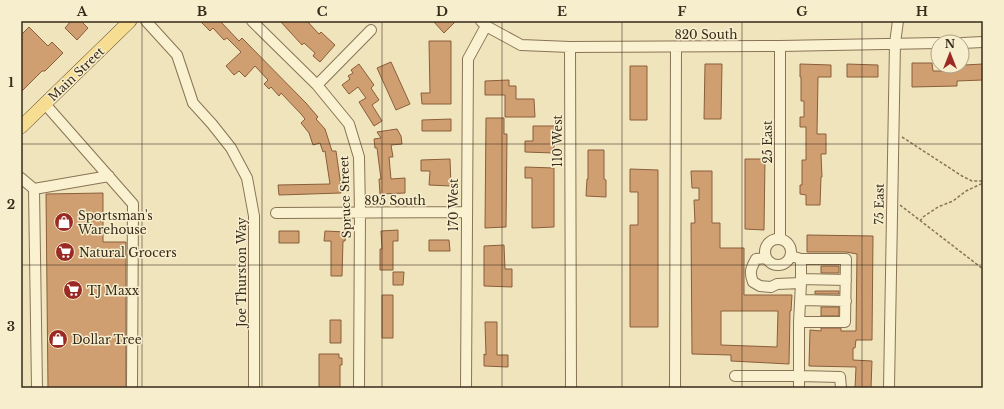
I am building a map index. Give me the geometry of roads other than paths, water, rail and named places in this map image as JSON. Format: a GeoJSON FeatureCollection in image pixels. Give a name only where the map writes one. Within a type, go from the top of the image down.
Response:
{"type":"FeatureCollection","features":[{"type":"Feature","properties":{"kind":"main road","name":"Main Street"},"geometry":{"type":"LineString","coordinates":[[21,127],[130,21]]}},
{"type":"Feature","properties":{"kind":"street","name":"Joe Thurston Way"},"geometry":{"type":"LineString","coordinates":[[146,21],[177,55],[193,103],[231,148],[247,178],[254,216],[254,388]]}},
{"type":"Feature","properties":{"kind":"street","name":"Spruce Street"},"geometry":{"type":"LineString","coordinates":[[252,21],[317,85],[349,124],[359,157],[359,388]]}},
{"type":"Feature","properties":{"kind":"street","name":"75 East"},"geometry":{"type":"LineString","coordinates":[[889,388],[892,199],[896,43],[898,21]]}},
{"type":"Feature","properties":{"kind":"street","name":"820 South"},"geometry":{"type":"LineString","coordinates":[[483,24],[521,45],[570,47],[676,47],[930,43]]}},
{"type":"Feature","properties":{"kind":"street","name":"170 West"},"geometry":{"type":"LineString","coordinates":[[466,388],[468,58],[483,24]]}},
{"type":"Feature","properties":{"kind":"street"},"geometry":{"type":"LineString","coordinates":[[317,85],[371,30]]}},
{"type":"Feature","properties":{"kind":"street"},"geometry":{"type":"LineString","coordinates":[[970,42],[983,42]]}},
{"type":"Feature","properties":{"kind":"street","name":"25 East"},"geometry":{"type":"LineString","coordinates":[[780,46],[780,238]]}},
{"type":"Feature","properties":{"kind":"street","name":"110 West"},"geometry":{"type":"LineString","coordinates":[[570,47],[571,388]]}},
{"type":"Feature","properties":{"kind":"street"},"geometry":{"type":"LineString","coordinates":[[675,388],[676,47]]}},
{"type":"Feature","properties":{"kind":"street"},"geometry":{"type":"LineString","coordinates":[[45,104],[133,204],[132,388]]}},
{"type":"Feature","properties":{"kind":"street"},"geometry":{"type":"LineString","coordinates":[[34,189],[108,176]]}},
{"type":"Feature","properties":{"kind":"street"},"geometry":{"type":"LineString","coordinates":[[21,178],[34,189],[37,388]]}},
{"type":"Feature","properties":{"kind":"street","name":"895 South"},"geometry":{"type":"LineString","coordinates":[[276,213],[466,212]]}},
{"type":"Feature","properties":{"kind":"street"},"geometry":{"type":"LineString","coordinates":[[798,388],[799,322],[801,281],[796,257],[788,243],[780,238],[772,240],[769,242],[765,250],[766,258],[773,264],[777,265],[786,263],[796,257],[846,259],[846,322],[799,322]]}},
{"type":"Feature","properties":{"kind":"street"},"geometry":{"type":"LineString","coordinates":[[766,258],[756,260],[750,275],[753,282],[760,286],[771,287],[777,284],[801,281],[846,280]]}},
{"type":"Feature","properties":{"kind":"street"},"geometry":{"type":"LineString","coordinates":[[800,300],[846,301]]}},
{"type":"Feature","properties":{"kind":"street"},"geometry":{"type":"LineString","coordinates":[[735,376],[840,377],[840,388]]}},
{"type":"Feature","properties":{"kind":"place","name":"Sportsman's Warehouse"},"geometry":{"type":"Point","coordinates":[64,222]}},
{"type":"Feature","properties":{"kind":"place","name":"Natural Grocers"},"geometry":{"type":"Point","coordinates":[65,252]}},
{"type":"Feature","properties":{"kind":"place","name":"TJ Maxx"},"geometry":{"type":"Point","coordinates":[73,290]}},
{"type":"Feature","properties":{"kind":"place","name":"Dollar Tree"},"geometry":{"type":"Point","coordinates":[58,339]}}]}
